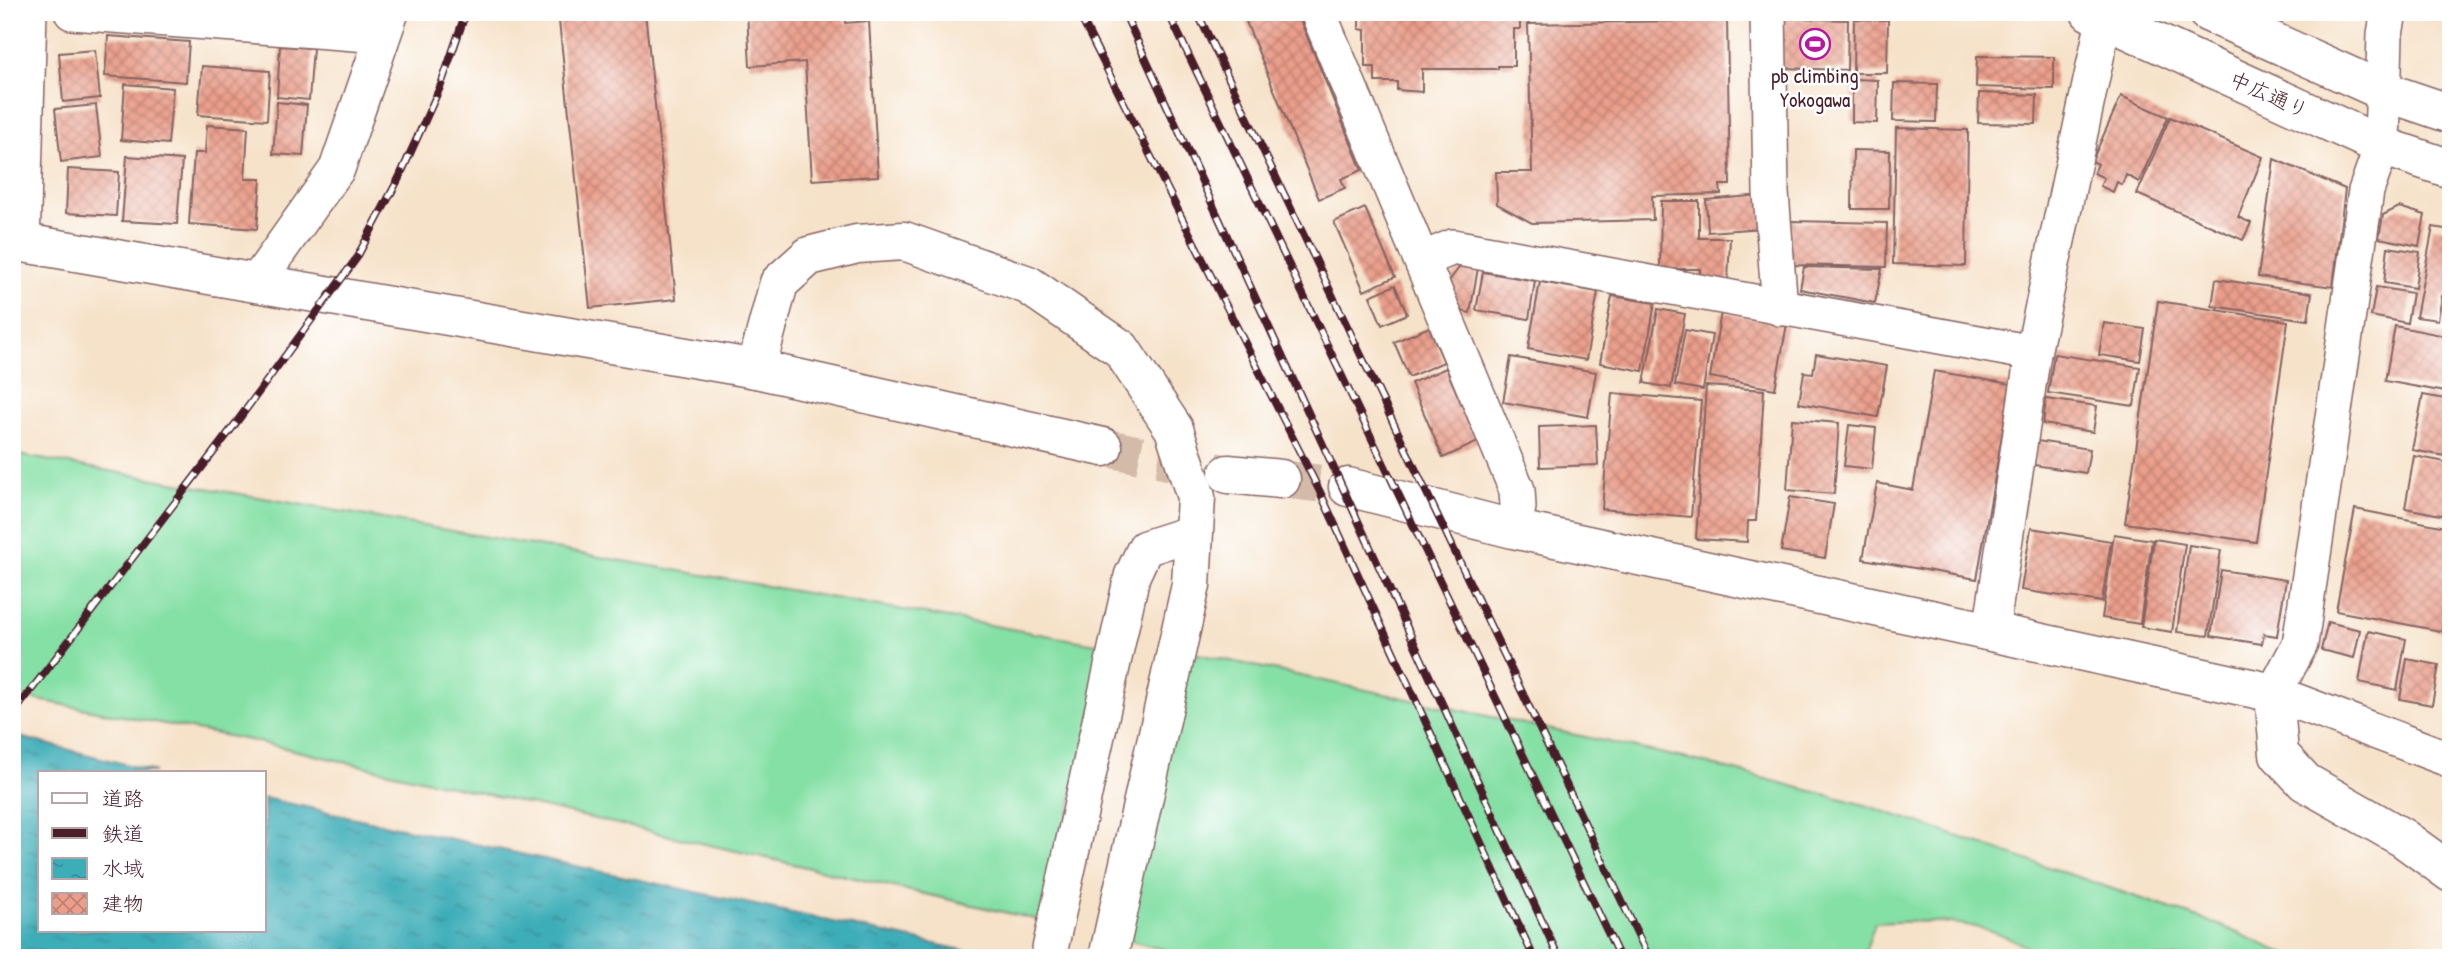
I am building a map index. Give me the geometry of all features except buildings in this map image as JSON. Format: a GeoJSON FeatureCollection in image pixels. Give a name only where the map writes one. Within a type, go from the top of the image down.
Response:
{"type":"FeatureCollection","features":[{"type":"Feature","properties":{"kind":"street"},"geometry":{"type":"LineString","coordinates":[[29,12],[17,242],[756,369],[1102,447]]}},
{"type":"Feature","properties":{"kind":"street"},"geometry":{"type":"LineString","coordinates":[[72,12],[387,24],[337,169],[256,284]]}},
{"type":"Feature","properties":{"kind":"street"},"geometry":{"type":"LineString","coordinates":[[1318,12],[1517,489],[1518,507],[1513,529]]}},
{"type":"Feature","properties":{"kind":"street"},"geometry":{"type":"LineString","coordinates":[[1768,12],[1771,193],[1780,308]]}},
{"type":"Feature","properties":{"kind":"street"},"geometry":{"type":"LineString","coordinates":[[2207,12],[2383,91],[2451,114]]}},
{"type":"Feature","properties":{"kind":"street"},"geometry":{"type":"LineString","coordinates":[[2389,12],[2382,146],[2366,191],[2300,644],[2274,692],[2279,754],[2305,782],[2403,838],[2451,873]]}},
{"type":"Feature","properties":{"kind":"street"},"geometry":{"type":"LineString","coordinates":[[1991,631],[2033,354],[2097,16]]}},
{"type":"Feature","properties":{"kind":"street","name":"中広通り"},"geometry":{"type":"LineString","coordinates":[[2097,16],[2382,146],[2451,169]]}},
{"type":"Feature","properties":{"kind":"street"},"geometry":{"type":"LineString","coordinates":[[756,369],[779,283],[809,257],[857,244],[904,241],[1028,285],[1121,349],[1174,429],[1196,498],[1191,585],[1108,958]]}},
{"type":"Feature","properties":{"kind":"street"},"geometry":{"type":"LineString","coordinates":[[1422,260],[1453,247],[2033,354]]}},
{"type":"Feature","properties":{"kind":"street"},"geometry":{"type":"LineString","coordinates":[[1228,474],[1281,479]]}},
{"type":"Feature","properties":{"kind":"street"},"geometry":{"type":"LineString","coordinates":[[1348,487],[1513,529],[2274,692],[2451,760]]}},
{"type":"Feature","properties":{"kind":"street"},"geometry":{"type":"LineString","coordinates":[[1048,958],[1132,576],[1145,548],[1195,532]]}},
{"type":"Feature","properties":{"kind":"green space"},"geometry":{"type":"Polygon","coordinates":[[[12,454],[1108,646],[1043,921],[249,740],[12,695],[12,454]]]}},
{"type":"Feature","properties":{"kind":"green space"},"geometry":{"type":"Polygon","coordinates":[[[1175,649],[1697,761],[1865,805],[2219,925],[2295,958],[2041,958],[2023,945],[1983,929],[1962,924],[1919,921],[1875,923],[1863,958],[1196,958],[1123,939],[1175,649]]]}},
{"type":"Feature","properties":{"kind":"water"},"geometry":{"type":"Polygon","coordinates":[[[12,735],[151,771],[38,771],[38,932],[266,932],[266,798],[999,958],[12,958],[12,735]]]}},
{"type":"Feature","properties":{"kind":"tunnel"},"geometry":{"type":"LineString","coordinates":[[1103,447],[1228,474]]}},
{"type":"Feature","properties":{"kind":"tunnel"},"geometry":{"type":"LineString","coordinates":[[1281,479],[1348,487]]}},
{"type":"Feature","properties":{"kind":"railway"},"geometry":{"type":"LineString","coordinates":[[12,715],[236,423],[356,259],[399,178],[441,85],[466,12]]}},
{"type":"Feature","properties":{"kind":"railway"},"geometry":{"type":"LineString","coordinates":[[1078,12],[1320,492],[1534,958]]}},
{"type":"Feature","properties":{"kind":"railway"},"geometry":{"type":"LineString","coordinates":[[1124,12],[1559,958]]}},
{"type":"Feature","properties":{"kind":"railway"},"geometry":{"type":"LineString","coordinates":[[1168,12],[1620,958]]}},
{"type":"Feature","properties":{"kind":"railway"},"geometry":{"type":"LineString","coordinates":[[1197,12],[1649,958]]}},
{"type":"Feature","properties":{"kind":"place","name":"pb climbing Yokogawa"},"geometry":{"type":"Point","coordinates":[1815,44]}}]}
